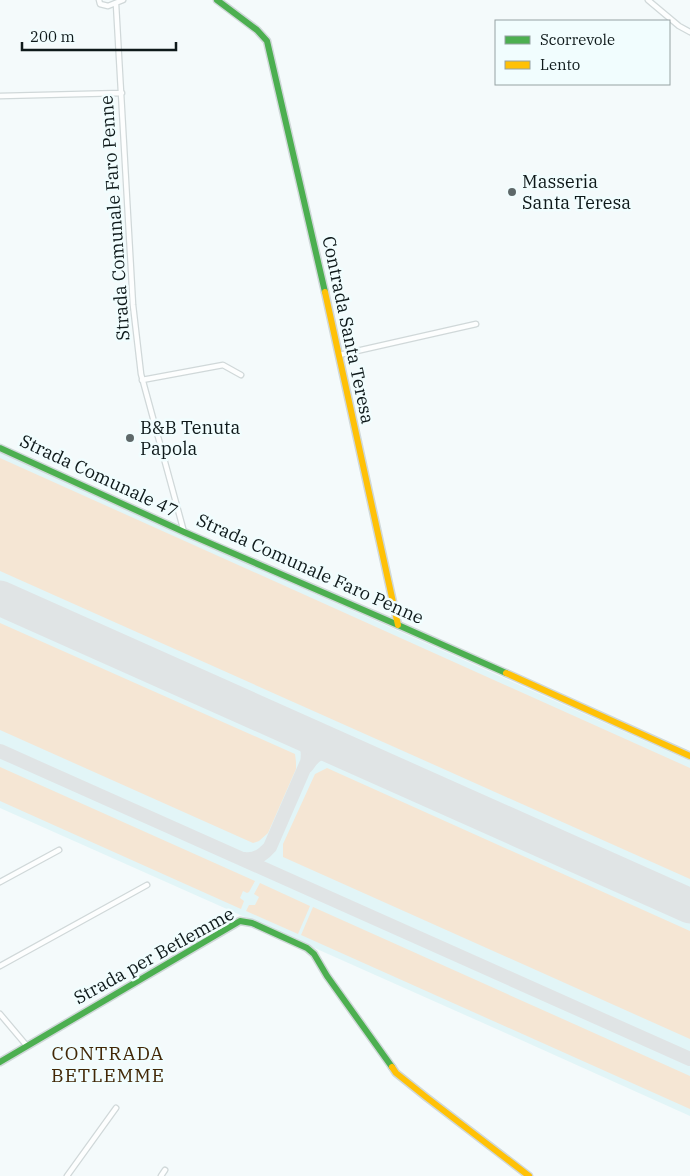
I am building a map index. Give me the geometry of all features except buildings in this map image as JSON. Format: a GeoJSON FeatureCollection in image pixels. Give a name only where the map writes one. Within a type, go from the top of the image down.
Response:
{"type":"FeatureCollection","features":[{"type":"Feature","properties":{"kind":"street"},"geometry":{"type":"LineString","coordinates":[[99,0],[100,4],[108,6],[123,0]]}},
{"type":"Feature","properties":{"kind":"street","name":"Contrada Santa Teresa"},"geometry":{"type":"LineString","coordinates":[[217,0],[257,30],[267,41],[295,158],[398,625]]}},
{"type":"Feature","properties":{"kind":"street"},"geometry":{"type":"LineString","coordinates":[[648,0],[690,32]]}},
{"type":"Feature","properties":{"kind":"street","name":"Strada Comunale Faro Penne"},"geometry":{"type":"LineString","coordinates":[[116,4],[133,305],[142,380],[184,532],[398,625],[690,756]]}},
{"type":"Feature","properties":{"kind":"street"},"geometry":{"type":"LineString","coordinates":[[0,96],[122,93]]}},
{"type":"Feature","properties":{"kind":"street"},"geometry":{"type":"LineString","coordinates":[[339,355],[476,324]]}},
{"type":"Feature","properties":{"kind":"street"},"geometry":{"type":"LineString","coordinates":[[142,380],[223,365],[241,375]]}},
{"type":"Feature","properties":{"kind":"street","name":"Strada Comunale 47"},"geometry":{"type":"LineString","coordinates":[[0,448],[184,532]]}},
{"type":"Feature","properties":{"kind":"street"},"geometry":{"type":"LineString","coordinates":[[0,882],[59,850]]}},
{"type":"Feature","properties":{"kind":"street"},"geometry":{"type":"LineString","coordinates":[[0,966],[147,885]]}},
{"type":"Feature","properties":{"kind":"street","name":"Strada per Betlemme"},"geometry":{"type":"LineString","coordinates":[[0,1062],[240,921],[252,923],[311,951],[401,1078],[529,1176]]}},
{"type":"Feature","properties":{"kind":"street"},"geometry":{"type":"LineString","coordinates":[[0,1014],[27,1046]]}},
{"type":"Feature","properties":{"kind":"street"},"geometry":{"type":"LineString","coordinates":[[67,1176],[116,1108]]}},
{"type":"Feature","properties":{"kind":"street"},"geometry":{"type":"LineString","coordinates":[[161,1176],[165,1170]]}},
{"type":"Feature","properties":{"kind":"shaded area"},"geometry":{"type":"Polygon","coordinates":[[[0,452],[690,761],[690,1116],[0,808],[0,452]]]}},
{"type":"Feature","properties":{"kind":"shaded area"},"geometry":{"type":"Polygon","coordinates":[[[0,458],[690,768],[690,879],[0,571],[0,458]]]}},
{"type":"Feature","properties":{"kind":"shaded area"},"geometry":{"type":"Polygon","coordinates":[[[0,623],[295,754],[296,769],[268,833],[259,841],[253,843],[0,730],[0,623]]]}},
{"type":"Feature","properties":{"kind":"shaded area"},"geometry":{"type":"Polygon","coordinates":[[[0,767],[255,881],[249,892],[243,891],[240,898],[244,901],[241,909],[0,801],[0,767]]]}},
{"type":"Feature","properties":{"kind":"shaded area"},"geometry":{"type":"Polygon","coordinates":[[[327,768],[690,931],[690,1039],[283,857],[283,844],[315,774],[327,768]]]}},
{"type":"Feature","properties":{"kind":"shaded area"},"geometry":{"type":"Polygon","coordinates":[[[260,883],[310,906],[298,934],[246,911],[249,905],[255,905],[259,897],[254,894],[260,883]]]}},
{"type":"Feature","properties":{"kind":"shaded area"},"geometry":{"type":"Polygon","coordinates":[[[313,907],[690,1076],[690,1109],[301,935],[313,907]]]}},
{"type":"Feature","properties":{"kind":"taxiway"},"geometry":{"type":"LineString","coordinates":[[244,859],[258,857],[270,847],[307,762],[306,745],[296,733],[286,726]]}},
{"type":"Feature","properties":{"kind":"taxiway"},"geometry":{"type":"LineString","coordinates":[[0,751],[690,1059]]}},
{"type":"Feature","properties":{"kind":"taxiway"},"geometry":{"type":"LineString","coordinates":[[307,766],[316,755],[326,751],[351,755]]}},
{"type":"Feature","properties":{"kind":"runway"},"geometry":{"type":"LineString","coordinates":[[0,598],[690,906]]}},
{"type":"Feature","properties":{"kind":"traffic: fast"},"geometry":{"type":"LineString","coordinates":[[217,0],[257,30],[267,41],[325,292]]}},
{"type":"Feature","properties":{"kind":"traffic: fast"},"geometry":{"type":"LineString","coordinates":[[0,448],[184,532],[506,673]]}},
{"type":"Feature","properties":{"kind":"traffic: fast"},"geometry":{"type":"LineString","coordinates":[[0,1062],[240,921],[252,923],[307,948],[314,954],[327,976],[392,1067]]}},
{"type":"Feature","properties":{"kind":"traffic: slow"},"geometry":{"type":"LineString","coordinates":[[325,292],[398,625]]}},
{"type":"Feature","properties":{"kind":"traffic: slow"},"geometry":{"type":"LineString","coordinates":[[506,673],[690,756]]}},
{"type":"Feature","properties":{"kind":"traffic: slow"},"geometry":{"type":"LineString","coordinates":[[392,1067],[396,1073],[426,1097],[529,1176]]}},
{"type":"Feature","properties":{"kind":"place","name":"Masseria Santa Teresa"},"geometry":{"type":"Point","coordinates":[512,192]}},
{"type":"Feature","properties":{"kind":"place","name":"B&B Tenuta Papola"},"geometry":{"type":"Point","coordinates":[130,438]}},
{"type":"Feature","properties":{"kind":"district","name":"CONTRADA BETLEMME"},"geometry":{"type":"Point","coordinates":[108,1064]}}]}
